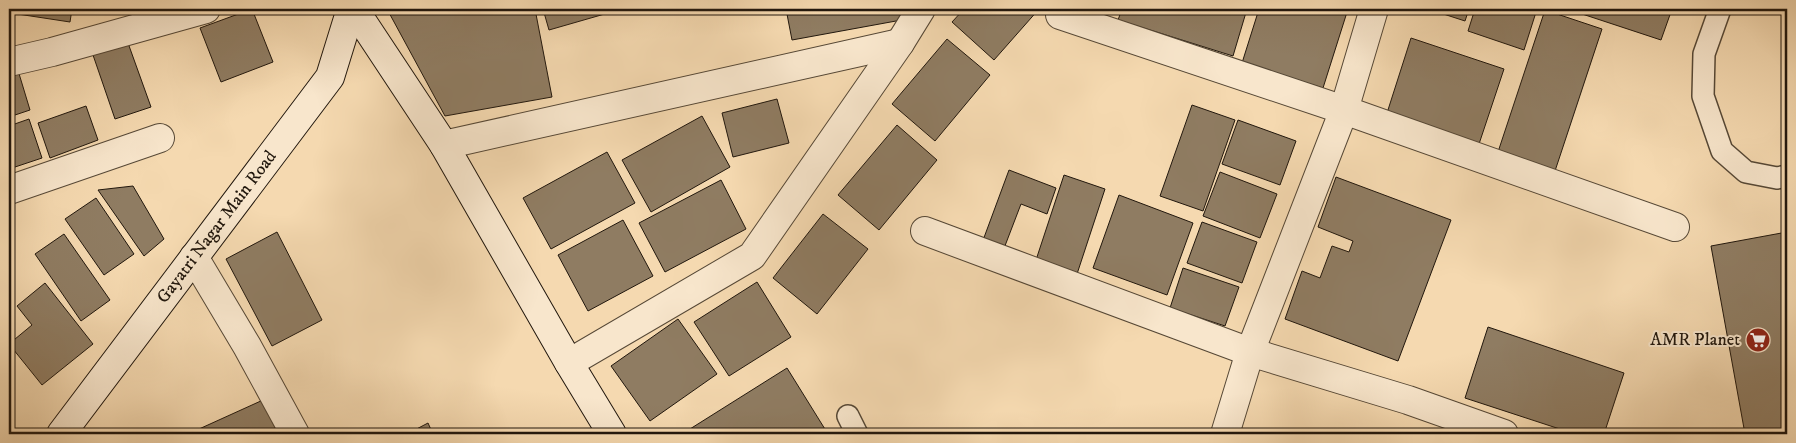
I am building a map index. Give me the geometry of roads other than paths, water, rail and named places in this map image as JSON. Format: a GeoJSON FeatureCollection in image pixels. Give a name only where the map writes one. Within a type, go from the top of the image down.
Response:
{"type":"FeatureCollection","features":[{"type":"Feature","properties":{"kind":"street"},"geometry":{"type":"LineString","coordinates":[[9,62],[52,52],[206,9]]}},
{"type":"Feature","properties":{"kind":"street"},"geometry":{"type":"LineString","coordinates":[[353,9],[444,145],[612,434]]}},
{"type":"Feature","properties":{"kind":"street","name":"Gayatri Nagar Main Road"},"geometry":{"type":"LineString","coordinates":[[61,434],[330,77],[353,9]]}},
{"type":"Feature","properties":{"kind":"street"},"geometry":{"type":"LineString","coordinates":[[569,363],[752,256],[900,43],[921,9]]}},
{"type":"Feature","properties":{"kind":"street"},"geometry":{"type":"LineString","coordinates":[[1225,434],[1250,352],[1344,110],[1374,9]]}},
{"type":"Feature","properties":{"kind":"street"},"geometry":{"type":"LineString","coordinates":[[1060,15],[1344,110],[1675,227]]}},
{"type":"Feature","properties":{"kind":"street"},"geometry":{"type":"LineString","coordinates":[[444,145],[900,43]]}},
{"type":"Feature","properties":{"kind":"street"},"geometry":{"type":"LineString","coordinates":[[9,190],[160,138]]}},
{"type":"Feature","properties":{"kind":"street"},"geometry":{"type":"LineString","coordinates":[[925,231],[1250,352],[1408,400],[1504,434]]}},
{"type":"Feature","properties":{"kind":"street"},"geometry":{"type":"LineString","coordinates":[[194,257],[247,346],[295,434]]}},
{"type":"Feature","properties":{"kind":"lane"},"geometry":{"type":"LineString","coordinates":[[1720,9],[1704,54],[1703,96],[1722,151],[1746,172],[1777,178],[1787,176]]}},
{"type":"Feature","properties":{"kind":"place","name":"AMR Planet"},"geometry":{"type":"Point","coordinates":[1758,340]}}]}
